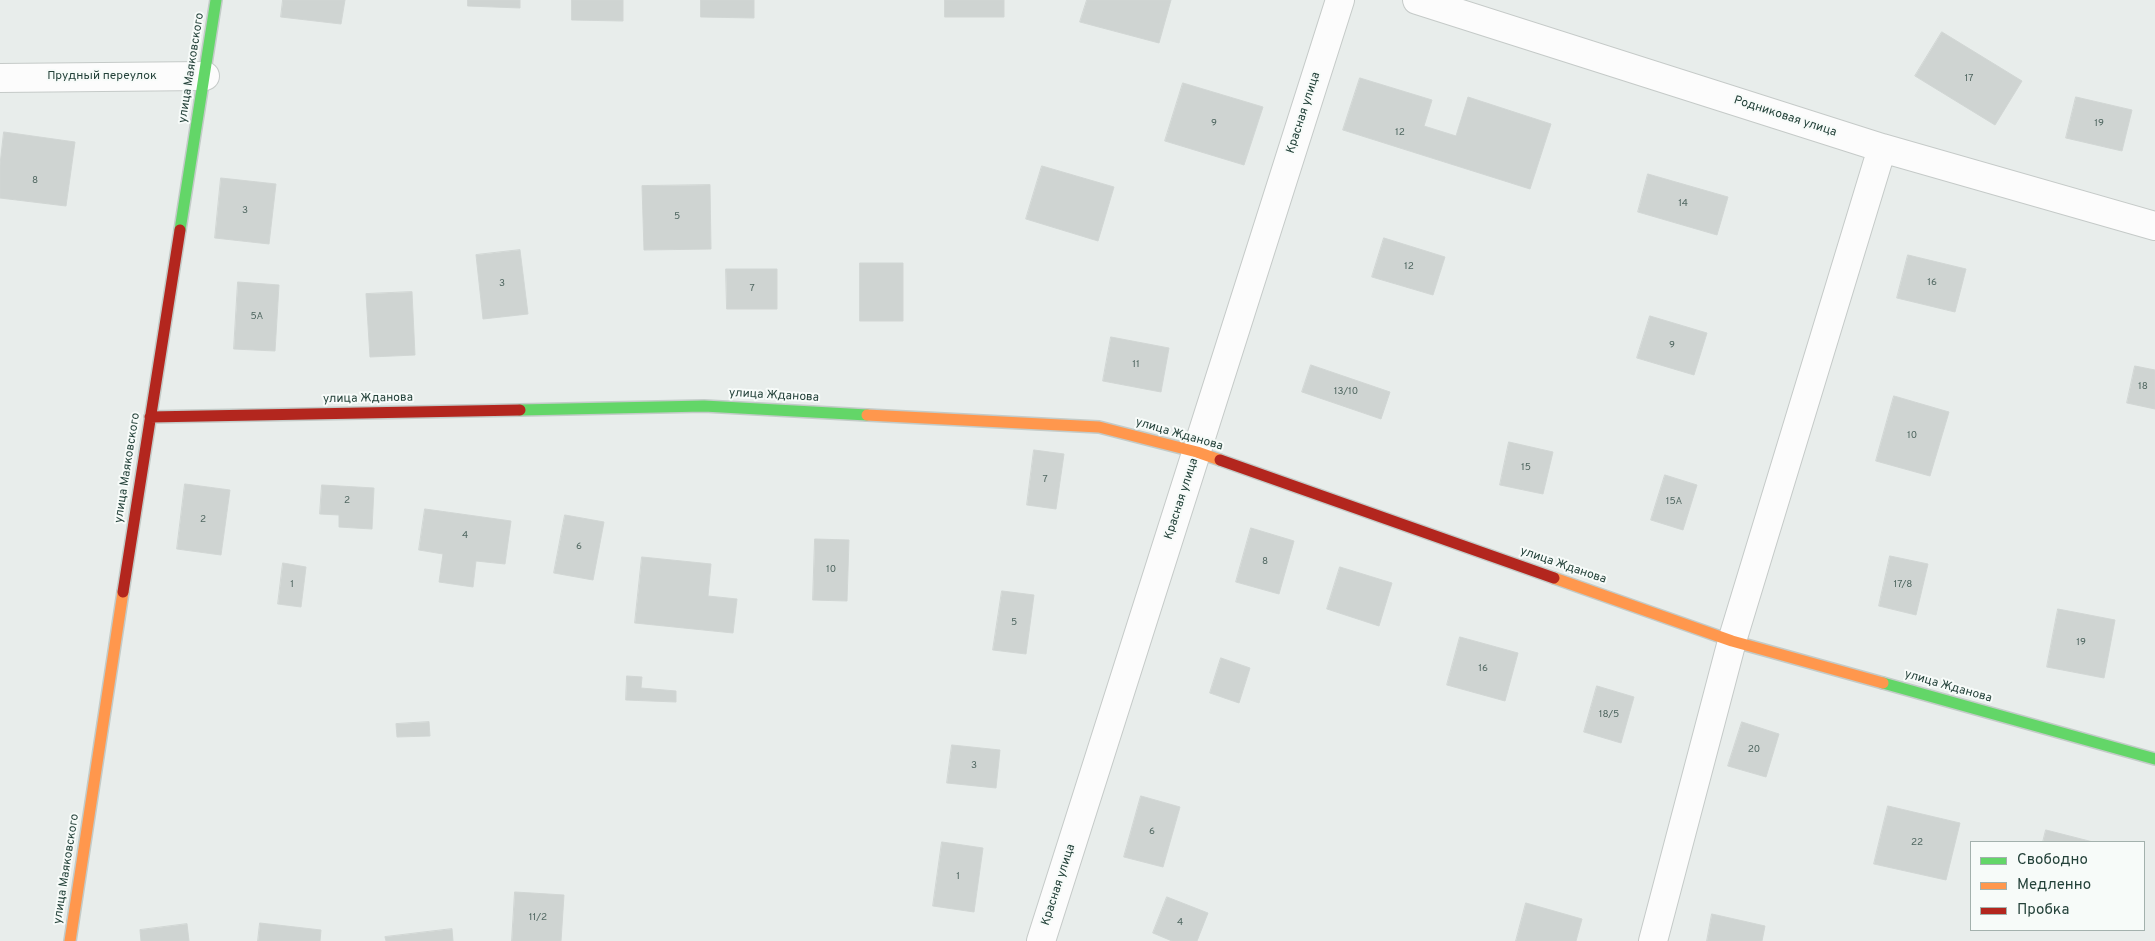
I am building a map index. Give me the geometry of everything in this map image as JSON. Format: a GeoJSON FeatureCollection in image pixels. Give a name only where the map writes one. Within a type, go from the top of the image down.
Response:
{"type":"FeatureCollection","features":[{"type":"Feature","properties":{"kind":"street","name":"улица Маяковского"},"geometry":{"type":"LineString","coordinates":[[70,941],[216,0]]}},
{"type":"Feature","properties":{"kind":"street","name":"Красная улица"},"geometry":{"type":"LineString","coordinates":[[1041,941],[1340,0]]}},
{"type":"Feature","properties":{"kind":"street","name":"Родниковая улица"},"geometry":{"type":"LineString","coordinates":[[1417,0],[1882,148],[2155,226]]}},
{"type":"Feature","properties":{"kind":"street","name":"Прудный переулок"},"geometry":{"type":"LineString","coordinates":[[0,78],[205,76]]}},
{"type":"Feature","properties":{"kind":"street"},"geometry":{"type":"LineString","coordinates":[[1653,941],[1732,641],[1882,148]]}},
{"type":"Feature","properties":{"kind":"street","name":"улица Жданова"},"geometry":{"type":"LineString","coordinates":[[150,417],[704,406],[1099,427],[1196,452],[1732,641],[2155,759]]}},
{"type":"Feature","properties":{"kind":"building"},"geometry":{"type":"Polygon","coordinates":[[[283,0],[345,0],[341,24],[281,17],[283,0]]]}},
{"type":"Feature","properties":{"kind":"building"},"geometry":{"type":"Polygon","coordinates":[[[468,0],[520,0],[520,8],[468,6],[468,0]]]}},
{"type":"Feature","properties":{"kind":"building"},"geometry":{"type":"Polygon","coordinates":[[[572,0],[623,0],[623,21],[572,20],[572,0]]]}},
{"type":"Feature","properties":{"kind":"building"},"geometry":{"type":"Polygon","coordinates":[[[701,0],[754,0],[754,18],[701,17],[701,0]]]}},
{"type":"Feature","properties":{"kind":"building"},"geometry":{"type":"Polygon","coordinates":[[[945,0],[1004,0],[1004,17],[945,17],[945,0]]]}},
{"type":"Feature","properties":{"kind":"building"},"geometry":{"type":"Polygon","coordinates":[[[1087,0],[1171,0],[1159,43],[1080,22],[1087,0]]]}},
{"type":"Feature","properties":{"kind":"building"},"geometry":{"type":"Polygon","coordinates":[[[1942,32],[2022,81],[1995,125],[1915,76],[1942,32]]]}},
{"type":"Feature","properties":{"kind":"building"},"geometry":{"type":"Polygon","coordinates":[[[1360,78],[1432,100],[1424,126],[1456,136],[1468,97],[1551,124],[1530,189],[1343,130],[1360,78]]]}},
{"type":"Feature","properties":{"kind":"building"},"geometry":{"type":"Polygon","coordinates":[[[1183,83],[1263,107],[1244,165],[1165,141],[1183,83]]]}},
{"type":"Feature","properties":{"kind":"building"},"geometry":{"type":"Polygon","coordinates":[[[2076,97],[2132,110],[2122,151],[2066,138],[2076,97]]]}},
{"type":"Feature","properties":{"kind":"building"},"geometry":{"type":"Polygon","coordinates":[[[4,132],[75,142],[66,206],[0,198],[0,165],[4,132]]]}},
{"type":"Feature","properties":{"kind":"building"},"geometry":{"type":"Polygon","coordinates":[[[1042,166],[1114,187],[1098,241],[1026,219],[1042,166]]]}},
{"type":"Feature","properties":{"kind":"building"},"geometry":{"type":"Polygon","coordinates":[[[1648,174],[1728,197],[1717,235],[1638,212],[1648,174]]]}},
{"type":"Feature","properties":{"kind":"building"},"geometry":{"type":"Polygon","coordinates":[[[221,178],[276,184],[269,244],[215,238],[221,178]]]}},
{"type":"Feature","properties":{"kind":"building"},"geometry":{"type":"Polygon","coordinates":[[[710,185],[711,249],[644,250],[642,186],[710,185]]]}},
{"type":"Feature","properties":{"kind":"building"},"geometry":{"type":"Polygon","coordinates":[[[1384,238],[1445,257],[1433,295],[1372,277],[1384,238]]]}},
{"type":"Feature","properties":{"kind":"building"},"geometry":{"type":"Polygon","coordinates":[[[520,250],[528,314],[483,319],[476,255],[520,250]]]}},
{"type":"Feature","properties":{"kind":"building"},"geometry":{"type":"Polygon","coordinates":[[[1908,255],[1966,269],[1955,312],[1897,298],[1908,255]]]}},
{"type":"Feature","properties":{"kind":"building"},"geometry":{"type":"Polygon","coordinates":[[[860,263],[903,263],[903,321],[860,321],[860,263]]]}},
{"type":"Feature","properties":{"kind":"building"},"geometry":{"type":"Polygon","coordinates":[[[726,269],[777,269],[777,309],[727,309],[726,269]]]}},
{"type":"Feature","properties":{"kind":"building"},"geometry":{"type":"Polygon","coordinates":[[[238,282],[279,285],[275,351],[234,349],[238,282]]]}},
{"type":"Feature","properties":{"kind":"building"},"geometry":{"type":"Polygon","coordinates":[[[412,292],[415,355],[370,357],[366,294],[412,292]]]}},
{"type":"Feature","properties":{"kind":"building"},"geometry":{"type":"Polygon","coordinates":[[[1650,316],[1707,333],[1694,375],[1637,358],[1650,316]]]}},
{"type":"Feature","properties":{"kind":"building"},"geometry":{"type":"Polygon","coordinates":[[[1111,337],[1169,348],[1161,392],[1103,381],[1111,337]]]}},
{"type":"Feature","properties":{"kind":"building"},"geometry":{"type":"Polygon","coordinates":[[[1311,365],[1390,392],[1381,419],[1302,392],[1311,365]]]}},
{"type":"Feature","properties":{"kind":"building"},"geometry":{"type":"Polygon","coordinates":[[[2135,366],[2155,370],[2155,409],[2127,403],[2135,366]]]}},
{"type":"Feature","properties":{"kind":"building"},"geometry":{"type":"Polygon","coordinates":[[[1894,396],[1949,412],[1930,476],[1876,461],[1894,396]]]}},
{"type":"Feature","properties":{"kind":"building"},"geometry":{"type":"Polygon","coordinates":[[[1509,442],[1553,452],[1543,494],[1500,485],[1509,442]]]}},
{"type":"Feature","properties":{"kind":"building"},"geometry":{"type":"Polygon","coordinates":[[[1034,450],[1064,454],[1056,509],[1027,505],[1034,450]]]}},
{"type":"Feature","properties":{"kind":"building"},"geometry":{"type":"Polygon","coordinates":[[[1665,475],[1697,485],[1683,530],[1651,520],[1665,475]]]}},
{"type":"Feature","properties":{"kind":"building"},"geometry":{"type":"Polygon","coordinates":[[[185,484],[230,490],[221,555],[177,549],[185,484]]]}},
{"type":"Feature","properties":{"kind":"building"},"geometry":{"type":"Polygon","coordinates":[[[322,485],[374,488],[372,529],[339,527],[339,515],[320,514],[322,485]]]}},
{"type":"Feature","properties":{"kind":"building"},"geometry":{"type":"Polygon","coordinates":[[[425,509],[511,521],[505,564],[476,561],[473,587],[439,582],[443,554],[419,550],[425,509]]]}},
{"type":"Feature","properties":{"kind":"building"},"geometry":{"type":"Polygon","coordinates":[[[565,515],[604,522],[593,580],[554,573],[565,515]]]}},
{"type":"Feature","properties":{"kind":"building"},"geometry":{"type":"Polygon","coordinates":[[[1251,528],[1294,541],[1279,594],[1236,582],[1251,528]]]}},
{"type":"Feature","properties":{"kind":"building"},"geometry":{"type":"Polygon","coordinates":[[[815,539],[849,540],[847,601],[813,600],[815,539]]]}},
{"type":"Feature","properties":{"kind":"building"},"geometry":{"type":"Polygon","coordinates":[[[1890,556],[1928,564],[1916,615],[1879,606],[1890,556]]]}},
{"type":"Feature","properties":{"kind":"building"},"geometry":{"type":"Polygon","coordinates":[[[642,557],[711,564],[708,596],[737,599],[733,633],[635,623],[642,557]]]}},
{"type":"Feature","properties":{"kind":"building"},"geometry":{"type":"Polygon","coordinates":[[[283,563],[306,567],[301,607],[278,604],[283,563]]]}},
{"type":"Feature","properties":{"kind":"building"},"geometry":{"type":"Polygon","coordinates":[[[1340,567],[1392,583],[1379,626],[1327,609],[1340,567]]]}},
{"type":"Feature","properties":{"kind":"building"},"geometry":{"type":"Polygon","coordinates":[[[1002,591],[1034,595],[1026,654],[993,650],[1002,591]]]}},
{"type":"Feature","properties":{"kind":"building"},"geometry":{"type":"Polygon","coordinates":[[[2058,609],[2115,620],[2104,678],[2047,667],[2058,609]]]}},
{"type":"Feature","properties":{"kind":"building"},"geometry":{"type":"Polygon","coordinates":[[[1460,637],[1518,653],[1505,701],[1447,685],[1460,637]]]}},
{"type":"Feature","properties":{"kind":"building"},"geometry":{"type":"Polygon","coordinates":[[[1221,658],[1250,668],[1239,703],[1210,693],[1221,658]]]}},
{"type":"Feature","properties":{"kind":"building"},"geometry":{"type":"Polygon","coordinates":[[[627,676],[642,677],[641,688],[676,691],[676,702],[626,700],[627,676]]]}},
{"type":"Feature","properties":{"kind":"building"},"geometry":{"type":"Polygon","coordinates":[[[1597,686],[1634,697],[1621,743],[1584,732],[1597,686]]]}},
{"type":"Feature","properties":{"kind":"building"},"geometry":{"type":"Polygon","coordinates":[[[429,722],[430,736],[397,737],[396,724],[429,722]]]}},
{"type":"Feature","properties":{"kind":"building"},"geometry":{"type":"Polygon","coordinates":[[[1742,722],[1779,734],[1766,777],[1728,766],[1742,722]]]}},
{"type":"Feature","properties":{"kind":"building"},"geometry":{"type":"Polygon","coordinates":[[[952,745],[1000,750],[996,788],[947,783],[952,745]]]}},
{"type":"Feature","properties":{"kind":"building"},"geometry":{"type":"Polygon","coordinates":[[[1141,796],[1180,807],[1163,867],[1124,857],[1141,796]]]}},
{"type":"Feature","properties":{"kind":"building"},"geometry":{"type":"Polygon","coordinates":[[[1888,806],[1960,823],[1946,880],[1874,864],[1888,806]]]}},
{"type":"Feature","properties":{"kind":"building"},"geometry":{"type":"Polygon","coordinates":[[[2046,830],[2089,841],[2043,841],[2046,830]]]}},
{"type":"Feature","properties":{"kind":"building"},"geometry":{"type":"Polygon","coordinates":[[[942,842],[983,848],[974,912],[933,906],[942,842]]]}},
{"type":"Feature","properties":{"kind":"building"},"geometry":{"type":"Polygon","coordinates":[[[515,892],[564,895],[561,941],[512,941],[515,892]]]}},
{"type":"Feature","properties":{"kind":"building"},"geometry":{"type":"Polygon","coordinates":[[[1167,897],[1208,913],[1197,941],[1172,941],[1153,933],[1167,897]]]}},
{"type":"Feature","properties":{"kind":"building"},"geometry":{"type":"Polygon","coordinates":[[[1526,903],[1582,919],[1576,941],[1516,941],[1526,903]]]}},
{"type":"Feature","properties":{"kind":"building"},"geometry":{"type":"Polygon","coordinates":[[[1712,914],[1765,926],[1762,941],[1707,941],[1712,914]]]}},
{"type":"Feature","properties":{"kind":"building"},"geometry":{"type":"Polygon","coordinates":[[[260,923],[321,930],[320,941],[258,941],[260,923]]]}},
{"type":"Feature","properties":{"kind":"building"},"geometry":{"type":"Polygon","coordinates":[[[187,924],[189,941],[141,941],[140,930],[187,924]]]}},
{"type":"Feature","properties":{"kind":"building"},"geometry":{"type":"Polygon","coordinates":[[[452,929],[453,941],[386,941],[385,937],[452,929]]]}},
{"type":"Feature","properties":{"kind":"traffic: fast"},"geometry":{"type":"LineString","coordinates":[[180,230],[216,0]]}},
{"type":"Feature","properties":{"kind":"traffic: fast"},"geometry":{"type":"LineString","coordinates":[[520,410],[704,406],[867,415]]}},
{"type":"Feature","properties":{"kind":"traffic: fast"},"geometry":{"type":"LineString","coordinates":[[1883,683],[2155,759]]}},
{"type":"Feature","properties":{"kind":"traffic: slow"},"geometry":{"type":"LineString","coordinates":[[867,415],[1099,427],[1197,452],[1220,460]]}},
{"type":"Feature","properties":{"kind":"traffic: slow"},"geometry":{"type":"LineString","coordinates":[[1554,578],[1732,641],[1883,683]]}},
{"type":"Feature","properties":{"kind":"traffic: slow"},"geometry":{"type":"LineString","coordinates":[[70,941],[123,592]]}},
{"type":"Feature","properties":{"kind":"traffic: jam"},"geometry":{"type":"LineString","coordinates":[[123,592],[180,230]]}},
{"type":"Feature","properties":{"kind":"traffic: jam"},"geometry":{"type":"LineString","coordinates":[[150,417],[520,410]]}},
{"type":"Feature","properties":{"kind":"traffic: jam"},"geometry":{"type":"LineString","coordinates":[[1220,460],[1554,578]]}}]}
